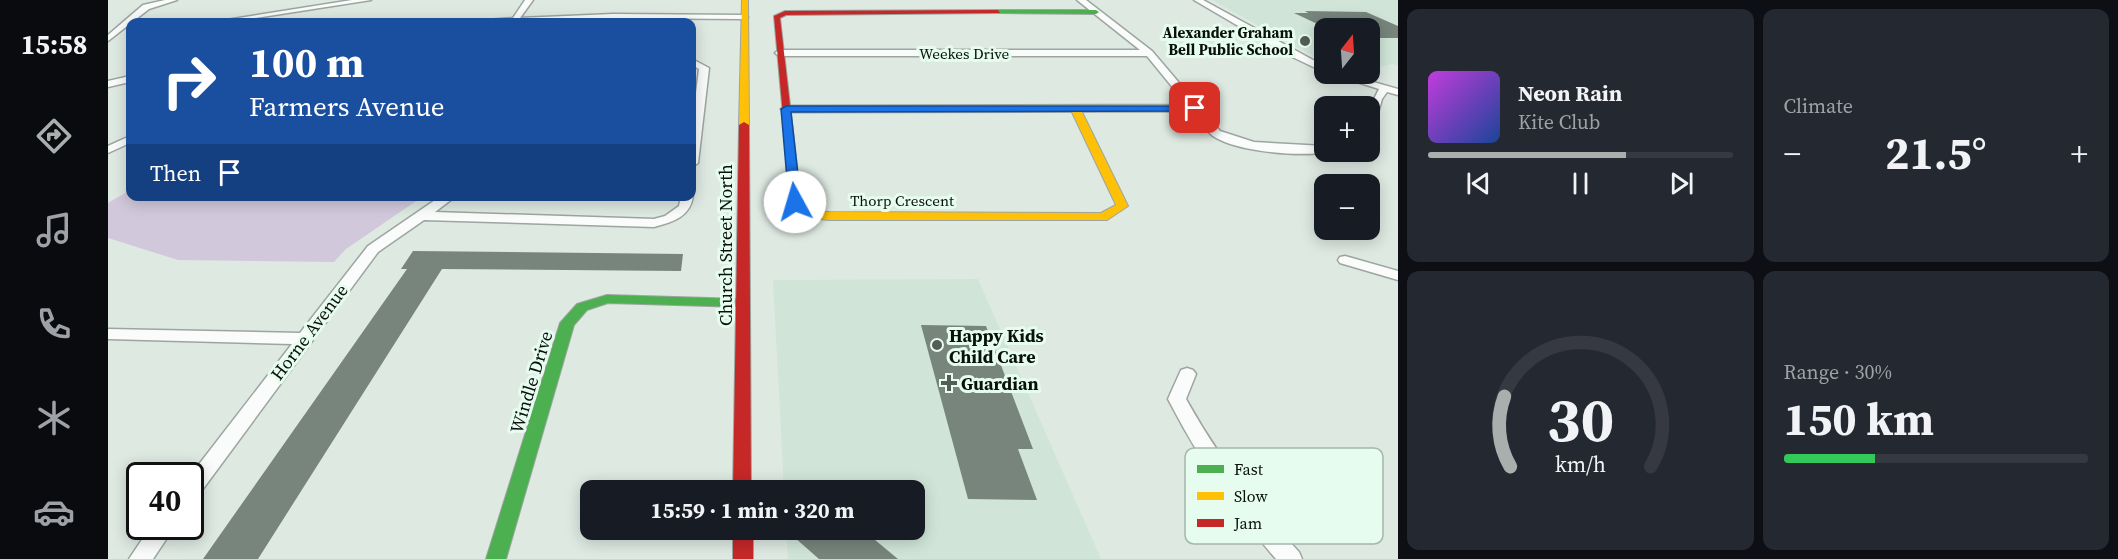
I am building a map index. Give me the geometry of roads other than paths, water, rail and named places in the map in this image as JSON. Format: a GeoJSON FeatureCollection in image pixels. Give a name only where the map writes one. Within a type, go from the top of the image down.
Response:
{"type":"FeatureCollection","features":[{"type":"Feature","properties":{"kind":"street"},"geometry":{"type":"LineString","coordinates":[[133,18],[146,7],[172,0]]}},
{"type":"Feature","properties":{"kind":"street"},"geometry":{"type":"LineString","coordinates":[[245,18],[367,0]]}},
{"type":"Feature","properties":{"kind":"street"},"geometry":{"type":"LineString","coordinates":[[516,18],[529,0]]}},
{"type":"Feature","properties":{"kind":"street","name":"Church Street North"},"geometry":{"type":"LineString","coordinates":[[742,480],[745,0]]}},
{"type":"Feature","properties":{"kind":"street"},"geometry":{"type":"LineString","coordinates":[[1081,0],[1149,52],[1209,127],[1228,140],[1257,145],[1314,148]]}},
{"type":"Feature","properties":{"kind":"street"},"geometry":{"type":"LineString","coordinates":[[1198,0],[1314,64]]}},
{"type":"Feature","properties":{"kind":"street","name":"Thorp Crescent"},"geometry":{"type":"LineString","coordinates":[[1075,108],[1122,206],[1103,216],[829,216],[807,214],[795,202],[776,17],[785,13],[1096,12]]}},
{"type":"Feature","properties":{"kind":"street"},"geometry":{"type":"LineString","coordinates":[[573,18],[744,17]]}},
{"type":"Feature","properties":{"kind":"street"},"geometry":{"type":"LineString","coordinates":[[108,40],[126,24]]}},
{"type":"Feature","properties":{"kind":"street"},"geometry":{"type":"LineString","coordinates":[[108,40],[126,37]]}},
{"type":"Feature","properties":{"kind":"street","name":"Weekes Drive"},"geometry":{"type":"LineString","coordinates":[[779,53],[1149,52]]}},
{"type":"Feature","properties":{"kind":"street"},"geometry":{"type":"LineString","coordinates":[[696,64],[704,68],[696,131]]}},
{"type":"Feature","properties":{"kind":"street"},"geometry":{"type":"LineString","coordinates":[[108,84],[126,80]]}},
{"type":"Feature","properties":{"kind":"street"},"geometry":{"type":"LineString","coordinates":[[1371,84],[1398,92]]}},
{"type":"Feature","properties":{"kind":"street"},"geometry":{"type":"LineString","coordinates":[[1379,96],[1384,88]]}},
{"type":"Feature","properties":{"kind":"street"},"geometry":{"type":"LineString","coordinates":[[786,109],[1195,108]]}},
{"type":"Feature","properties":{"kind":"street"},"geometry":{"type":"LineString","coordinates":[[108,150],[126,141]]}},
{"type":"Feature","properties":{"kind":"street","name":"Horne Avenue"},"geometry":{"type":"LineString","coordinates":[[204,471],[373,249],[443,201]]}},
{"type":"Feature","properties":{"kind":"street"},"geometry":{"type":"LineString","coordinates":[[421,216],[654,223],[670,219],[685,207],[686,201]]}},
{"type":"Feature","properties":{"kind":"street"},"geometry":{"type":"LineString","coordinates":[[1345,260],[1398,276]]}},
{"type":"Feature","properties":{"kind":"street","name":"Windle Drive"},"geometry":{"type":"LineString","coordinates":[[496,559],[567,324],[582,307],[607,299],[743,303]]}},
{"type":"Feature","properties":{"kind":"street"},"geometry":{"type":"LineString","coordinates":[[108,334],[303,339]]}},
{"type":"Feature","properties":{"kind":"street"},"geometry":{"type":"LineString","coordinates":[[1187,374],[1177,399],[1206,448]]}},
{"type":"Feature","properties":{"kind":"street"},"geometry":{"type":"LineString","coordinates":[[140,559],[154,540]]}},
{"type":"Feature","properties":{"kind":"street"},"geometry":{"type":"LineString","coordinates":[[743,540],[743,559]]}},
{"type":"Feature","properties":{"kind":"street"},"geometry":{"type":"LineString","coordinates":[[1277,544],[1291,559]]}},
{"type":"Feature","properties":{"kind":"place","name":"Alexander Graham Bell Public School"},"geometry":{"type":"Point","coordinates":[1305,41]}},
{"type":"Feature","properties":{"kind":"place","name":"Happy Kids Child Care"},"geometry":{"type":"Point","coordinates":[937,345]}},
{"type":"Feature","properties":{"kind":"place","name":"Guardian"},"geometry":{"type":"Point","coordinates":[949,383]}}]}
